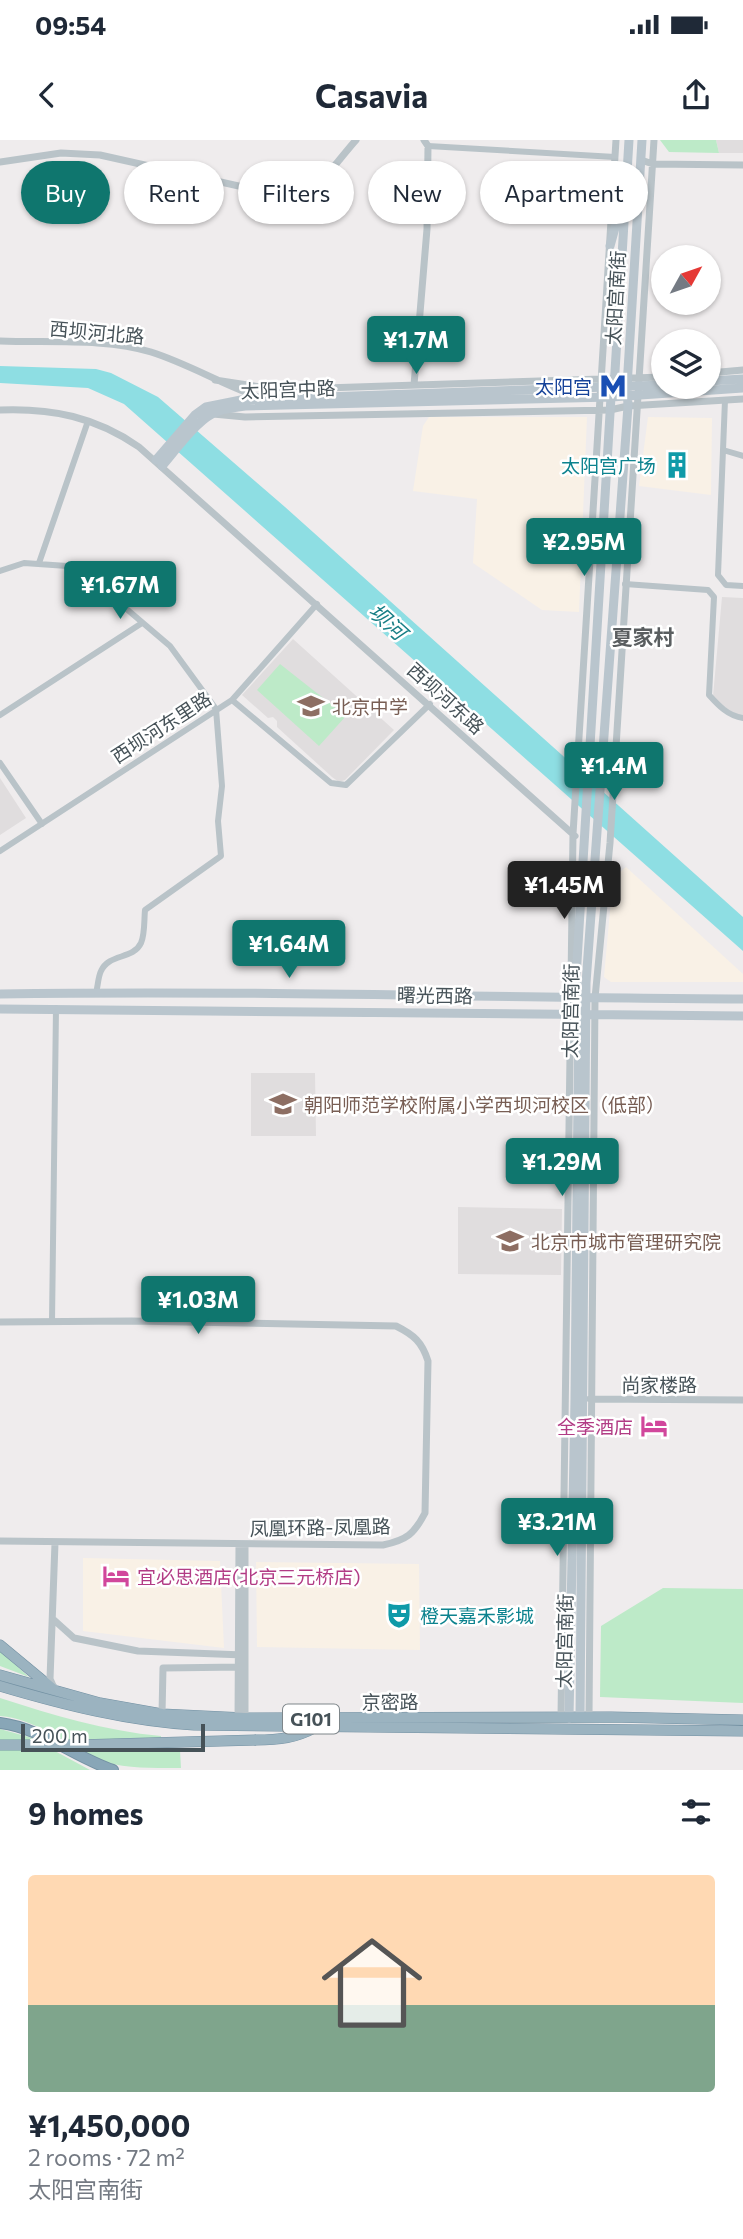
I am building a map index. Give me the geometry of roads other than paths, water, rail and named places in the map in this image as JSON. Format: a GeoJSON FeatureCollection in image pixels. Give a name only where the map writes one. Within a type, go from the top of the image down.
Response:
{"type":"FeatureCollection","features":[{"type":"Feature","properties":{"kind":"highway"},"geometry":{"type":"LineString","coordinates":[[0,1645],[56,1692]]}},
{"type":"Feature","properties":{"kind":"highway","name":"京密路"},"geometry":{"type":"LineString","coordinates":[[0,1675],[100,1703],[162,1714],[242,1723],[743,1731]]}},
{"type":"Feature","properties":{"kind":"highway","name":"京密路"},"geometry":{"type":"LineString","coordinates":[[0,1686],[57,1703],[134,1719],[186,1725],[585,1717],[743,1720]]}},
{"type":"Feature","properties":{"kind":"highway"},"geometry":{"type":"LineString","coordinates":[[0,1723],[28,1729],[78,1756],[113,1770]]}},
{"type":"Feature","properties":{"kind":"highway"},"geometry":{"type":"LineString","coordinates":[[0,1745],[285,1740],[301,1736],[318,1726]]}},
{"type":"Feature","properties":{"kind":"main road","name":"太阳宫南街"},"geometry":{"type":"LineString","coordinates":[[628,161],[629,140]]}},
{"type":"Feature","properties":{"kind":"main road","name":"太阳宫南街"},"geometry":{"type":"LineString","coordinates":[[585,1717],[583,999],[633,392],[642,140]]}},
{"type":"Feature","properties":{"kind":"main road"},"geometry":{"type":"LineString","coordinates":[[610,246],[616,224]]}},
{"type":"Feature","properties":{"kind":"main road","name":"太阳宫南街"},"geometry":{"type":"LineString","coordinates":[[583,999],[576,978],[583,843],[624,224]]}},
{"type":"Feature","properties":{"kind":"main road"},"geometry":{"type":"LineString","coordinates":[[721,380],[743,379]]}},
{"type":"Feature","properties":{"kind":"main road","name":"太阳宫中路"},"geometry":{"type":"LineString","coordinates":[[199,418],[206,407],[265,399],[601,388],[633,392],[743,388]]}},
{"type":"Feature","properties":{"kind":"main road","name":"太阳宫中路"},"geometry":{"type":"LineString","coordinates":[[199,418],[245,406],[491,400],[601,388]]}},
{"type":"Feature","properties":{"kind":"main road","name":"太阳宫中路"},"geometry":{"type":"LineString","coordinates":[[633,392],[651,388]]}},
{"type":"Feature","properties":{"kind":"main road"},"geometry":{"type":"LineString","coordinates":[[162,460],[199,418]]}},
{"type":"Feature","properties":{"kind":"main road","name":"曙光西路"},"geometry":{"type":"LineString","coordinates":[[0,994],[743,999]]}},
{"type":"Feature","properties":{"kind":"main road","name":"曙光西路"},"geometry":{"type":"LineString","coordinates":[[0,1009],[743,1016]]}},
{"type":"Feature","properties":{"kind":"main road","name":"太阳宫南街"},"geometry":{"type":"LineString","coordinates":[[565,1718],[583,1399]]}},
{"type":"Feature","properties":{"kind":"street"},"geometry":{"type":"LineString","coordinates":[[0,162],[68,152],[100,155],[279,195],[294,195],[306,193],[316,185],[356,140]]}},
{"type":"Feature","properties":{"kind":"street","name":"太阳宫南街"},"geometry":{"type":"LineString","coordinates":[[583,1399],[583,999],[573,834],[616,140]]}},
{"type":"Feature","properties":{"kind":"street","name":"太阳宫南街"},"geometry":{"type":"LineString","coordinates":[[583,999],[610,837],[633,392],[654,140]]}},
{"type":"Feature","properties":{"kind":"street"},"geometry":{"type":"LineString","coordinates":[[414,385],[427,229],[426,143],[615,157]]}},
{"type":"Feature","properties":{"kind":"street"},"geometry":{"type":"LineString","coordinates":[[641,160],[653,164],[743,165]]}},
{"type":"Feature","properties":{"kind":"street","name":"西坝河北路"},"geometry":{"type":"LineString","coordinates":[[0,341],[123,346],[150,352],[265,399]]}},
{"type":"Feature","properties":{"kind":"street"},"geometry":{"type":"LineString","coordinates":[[721,372],[743,370]]}},
{"type":"Feature","properties":{"kind":"street","name":"太阳宫中路"},"geometry":{"type":"LineString","coordinates":[[215,380],[294,389],[414,385],[613,388],[725,400],[743,399]]}},
{"type":"Feature","properties":{"kind":"street","name":"太阳宫中路"},"geometry":{"type":"LineString","coordinates":[[212,414],[245,418],[610,410],[633,392],[651,383]]}},
{"type":"Feature","properties":{"kind":"street"},"geometry":{"type":"LineString","coordinates":[[393,386],[433,394]]}},
{"type":"Feature","properties":{"kind":"street"},"geometry":{"type":"LineString","coordinates":[[491,400],[491,412]]}},
{"type":"Feature","properties":{"kind":"street"},"geometry":{"type":"LineString","coordinates":[[725,400],[718,575],[726,585],[743,586]]}},
{"type":"Feature","properties":{"kind":"street"},"geometry":{"type":"LineString","coordinates":[[397,414],[425,402]]}},
{"type":"Feature","properties":{"kind":"street","name":"西坝河东路"},"geometry":{"type":"LineString","coordinates":[[0,410],[46,410],[88,421],[162,460],[317,604],[606,864]]}},
{"type":"Feature","properties":{"kind":"street"},"geometry":{"type":"LineString","coordinates":[[39,563],[88,421]]}},
{"type":"Feature","properties":{"kind":"street"},"geometry":{"type":"LineString","coordinates":[[723,450],[743,456]]}},
{"type":"Feature","properties":{"kind":"street"},"geometry":{"type":"LineString","coordinates":[[0,571],[24,563],[39,563],[67,566],[89,577],[170,646],[216,709],[222,786],[218,821],[221,856],[145,910],[142,942],[134,952],[113,958],[105,965],[100,972],[96,993]]}},
{"type":"Feature","properties":{"kind":"street"},"geometry":{"type":"LineString","coordinates":[[625,584],[708,590],[714,597],[709,695],[720,707],[743,718]]}},
{"type":"Feature","properties":{"kind":"street","name":"西坝河东里路"},"geometry":{"type":"LineString","coordinates":[[0,851],[232,699],[317,604]]}},
{"type":"Feature","properties":{"kind":"street"},"geometry":{"type":"LineString","coordinates":[[0,715],[142,623]]}},
{"type":"Feature","properties":{"kind":"street"},"geometry":{"type":"LineString","coordinates":[[232,699],[331,783],[338,786],[346,785],[430,704]]}},
{"type":"Feature","properties":{"kind":"street"},"geometry":{"type":"LineString","coordinates":[[0,763],[42,824]]}},
{"type":"Feature","properties":{"kind":"street"},"geometry":{"type":"LineString","coordinates":[[0,1322],[52,1322],[56,1008]]}},
{"type":"Feature","properties":{"kind":"street","name":"太阳宫南街"},"geometry":{"type":"LineString","coordinates":[[565,1718],[583,1014]]}},
{"type":"Feature","properties":{"kind":"street","name":"凤凰环路-凤凰路"},"geometry":{"type":"LineString","coordinates":[[0,1541],[383,1545],[401,1541],[416,1530],[425,1513],[428,1360],[423,1345],[413,1335],[396,1326],[52,1322]]}},
{"type":"Feature","properties":{"kind":"street","name":"尚家楼路"},"geometry":{"type":"LineString","coordinates":[[583,1399],[743,1400]]}},
{"type":"Feature","properties":{"kind":"street"},"geometry":{"type":"LineString","coordinates":[[55,1543],[50,1679],[56,1692]]}},
{"type":"Feature","properties":{"kind":"street"},"geometry":{"type":"LineString","coordinates":[[242,1544],[242,1723]]}},
{"type":"Feature","properties":{"kind":"street"},"geometry":{"type":"LineString","coordinates":[[54,1620],[74,1639],[138,1651],[241,1655]]}},
{"type":"Feature","properties":{"kind":"street"},"geometry":{"type":"LineString","coordinates":[[162,1714],[163,1668],[242,1667]]}},
{"type":"Feature","properties":{"kind":"water","name":"坝河"},"geometry":{"type":"Polygon","coordinates":[[[0,366],[96,369],[111,373],[158,397],[285,507],[743,917],[743,951],[124,404],[88,388],[0,383],[0,366]]]}},
{"type":"Feature","properties":{"kind":"place","name":"太阳宫"},"geometry":{"type":"Point","coordinates":[613,386]}},
{"type":"Feature","properties":{"kind":"place","name":"太阳宫广场"},"geometry":{"type":"Point","coordinates":[677,465]}},
{"type":"Feature","properties":{"kind":"place","name":"北京中学"},"geometry":{"type":"Point","coordinates":[311,706]}},
{"type":"Feature","properties":{"kind":"place","name":"朝阳师范学校附属小学西坝河校区（低部）"},"geometry":{"type":"Point","coordinates":[283,1104]}},
{"type":"Feature","properties":{"kind":"place","name":"北京市城市管理研究院"},"geometry":{"type":"Point","coordinates":[510,1241]}},
{"type":"Feature","properties":{"kind":"place","name":"全季酒店"},"geometry":{"type":"Point","coordinates":[654,1426]}},
{"type":"Feature","properties":{"kind":"place","name":"宜必思酒店(北京三元桥店)"},"geometry":{"type":"Point","coordinates":[116,1576]}},
{"type":"Feature","properties":{"kind":"place","name":"橙天嘉禾影城"},"geometry":{"type":"Point","coordinates":[399,1615]}},
{"type":"Feature","properties":{"kind":"district","name":"夏家村"},"geometry":{"type":"Point","coordinates":[643,636]}}]}
